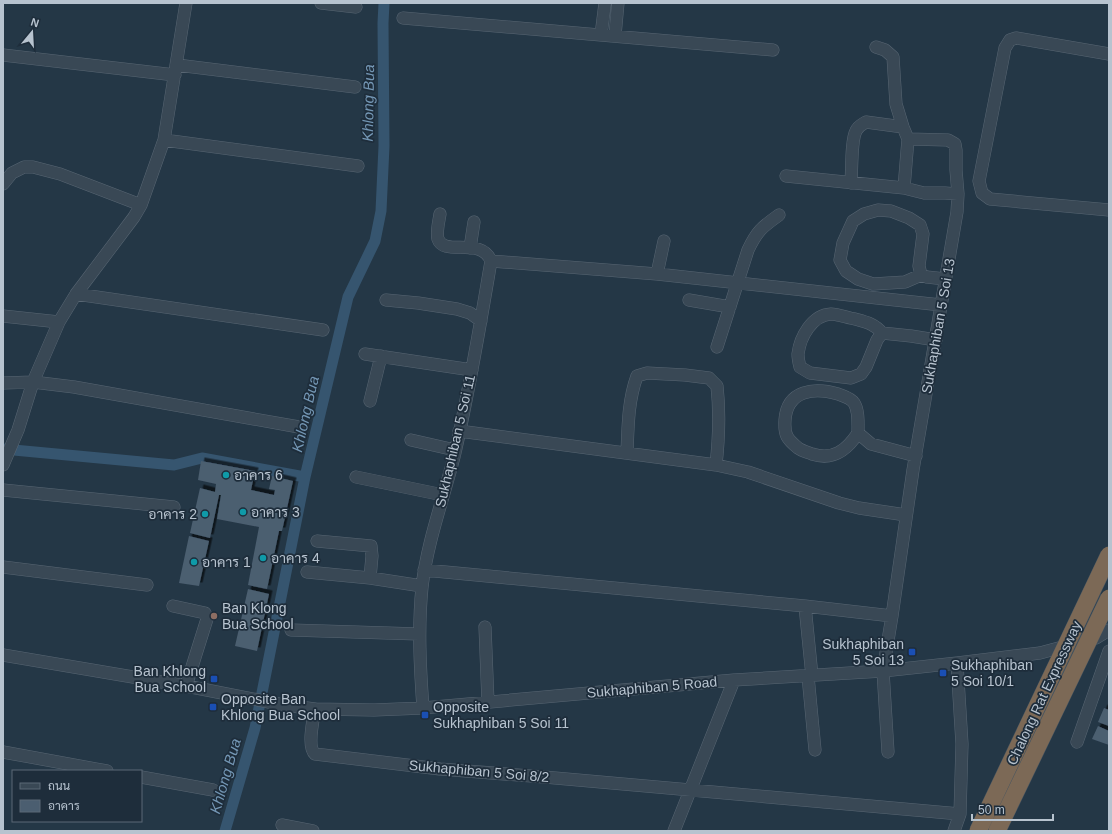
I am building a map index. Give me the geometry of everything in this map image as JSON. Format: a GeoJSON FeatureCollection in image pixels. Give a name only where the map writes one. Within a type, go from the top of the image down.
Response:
{"type":"FeatureCollection","features":[{"type":"Feature","properties":{"kind":"highway","name":"Chalong Rat Expressway"},"geometry":{"type":"LineString","coordinates":[[978,831],[1109,555]]}},
{"type":"Feature","properties":{"kind":"highway","name":"Chalong Rat Expressway"},"geometry":{"type":"LineString","coordinates":[[997,831],[1109,598]]}},
{"type":"Feature","properties":{"kind":"street"},"geometry":{"type":"LineString","coordinates":[[3,465],[18,430],[33,382],[58,322],[76,294],[134,217],[140,205],[164,140],[186,3]]}},
{"type":"Feature","properties":{"kind":"street"},"geometry":{"type":"LineString","coordinates":[[321,3],[356,7]]}},
{"type":"Feature","properties":{"kind":"street"},"geometry":{"type":"LineString","coordinates":[[601,35],[605,3]]}},
{"type":"Feature","properties":{"kind":"street"},"geometry":{"type":"LineString","coordinates":[[615,36],[618,3]]}},
{"type":"Feature","properties":{"kind":"street"},"geometry":{"type":"LineString","coordinates":[[403,18],[773,50]]}},
{"type":"Feature","properties":{"kind":"street"},"geometry":{"type":"LineString","coordinates":[[1109,54],[1016,38],[1010,40],[1005,48],[979,181],[982,193],[990,199],[1109,210]]}},
{"type":"Feature","properties":{"kind":"street"},"geometry":{"type":"LineString","coordinates":[[876,46],[885,50],[893,57],[896,104],[908,139],[904,188]]}},
{"type":"Feature","properties":{"kind":"street"},"geometry":{"type":"LineString","coordinates":[[3,56],[176,70],[355,87]]}},
{"type":"Feature","properties":{"kind":"street"},"geometry":{"type":"LineString","coordinates":[[851,182],[853,143],[855,132],[860,125],[866,122],[903,127]]}},
{"type":"Feature","properties":{"kind":"street","name":"Sukhaphiban 5 Soi 13"},"geometry":{"type":"LineString","coordinates":[[888,752],[883,671],[906,515],[957,212],[958,194],[955,144],[948,140],[908,139]]}},
{"type":"Feature","properties":{"kind":"street"},"geometry":{"type":"LineString","coordinates":[[164,140],[358,166]]}},
{"type":"Feature","properties":{"kind":"street"},"geometry":{"type":"LineString","coordinates":[[3,184],[12,173],[24,167],[33,167],[60,174],[140,205]]}},
{"type":"Feature","properties":{"kind":"street"},"geometry":{"type":"LineString","coordinates":[[786,176],[904,188],[924,193],[945,192],[958,194]]}},
{"type":"Feature","properties":{"kind":"street"},"geometry":{"type":"LineString","coordinates":[[921,275],[918,266],[923,234],[920,225],[909,218],[891,211],[878,210],[864,214],[853,221],[843,243],[840,260],[846,271],[858,279],[873,284],[904,282],[921,275],[946,279]]}},
{"type":"Feature","properties":{"kind":"street"},"geometry":{"type":"LineString","coordinates":[[440,214],[438,239],[441,243],[451,247],[478,248],[489,255],[491,261],[656,274],[941,305]]}},
{"type":"Feature","properties":{"kind":"street"},"geometry":{"type":"LineString","coordinates":[[717,347],[748,250],[762,227],[779,215]]}},
{"type":"Feature","properties":{"kind":"street"},"geometry":{"type":"LineString","coordinates":[[470,248],[474,222]]}},
{"type":"Feature","properties":{"kind":"street"},"geometry":{"type":"LineString","coordinates":[[656,274],[664,241]]}},
{"type":"Feature","properties":{"kind":"street","name":"Sukhaphiban 5 Soi 11"},"geometry":{"type":"LineString","coordinates":[[422,708],[419,634],[424,570],[455,450],[472,370],[491,261]]}},
{"type":"Feature","properties":{"kind":"street"},"geometry":{"type":"LineString","coordinates":[[76,294],[323,330]]}},
{"type":"Feature","properties":{"kind":"street"},"geometry":{"type":"LineString","coordinates":[[386,300],[457,309],[470,313],[481,320]]}},
{"type":"Feature","properties":{"kind":"street"},"geometry":{"type":"LineString","coordinates":[[689,300],[730,307]]}},
{"type":"Feature","properties":{"kind":"street"},"geometry":{"type":"LineString","coordinates":[[831,314],[847,317],[878,327],[882,333],[877,340],[866,367],[861,374],[851,378],[810,373],[800,366],[798,356],[802,339],[814,320],[831,314]]}},
{"type":"Feature","properties":{"kind":"street"},"geometry":{"type":"LineString","coordinates":[[3,316],[58,322]]}},
{"type":"Feature","properties":{"kind":"street"},"geometry":{"type":"LineString","coordinates":[[882,333],[936,340]]}},
{"type":"Feature","properties":{"kind":"street"},"geometry":{"type":"LineString","coordinates":[[365,354],[472,370]]}},
{"type":"Feature","properties":{"kind":"street"},"geometry":{"type":"LineString","coordinates":[[370,401],[381,356]]}},
{"type":"Feature","properties":{"kind":"street"},"geometry":{"type":"LineString","coordinates":[[627,453],[629,409],[632,389],[637,376],[647,372],[709,378],[718,386],[720,407],[716,465]]}},
{"type":"Feature","properties":{"kind":"street"},"geometry":{"type":"LineString","coordinates":[[3,383],[33,382],[74,387],[300,427]]}},
{"type":"Feature","properties":{"kind":"street"},"geometry":{"type":"LineString","coordinates":[[858,433],[853,441],[835,456],[818,456],[801,450],[788,440],[784,428],[785,412],[793,399],[804,393],[817,390],[826,390],[846,397],[854,403],[858,416],[858,433],[871,444],[916,456]]}},
{"type":"Feature","properties":{"kind":"street"},"geometry":{"type":"LineString","coordinates":[[459,431],[716,465],[748,472],[839,503],[859,508],[906,515]]}},
{"type":"Feature","properties":{"kind":"street"},"geometry":{"type":"LineString","coordinates":[[411,440],[455,450]]}},
{"type":"Feature","properties":{"kind":"street"},"geometry":{"type":"LineString","coordinates":[[356,477],[443,495]]}},
{"type":"Feature","properties":{"kind":"street"},"geometry":{"type":"LineString","coordinates":[[3,490],[174,507]]}},
{"type":"Feature","properties":{"kind":"street"},"geometry":{"type":"LineString","coordinates":[[317,541],[371,546],[372,556],[370,578]]}},
{"type":"Feature","properties":{"kind":"street"},"geometry":{"type":"LineString","coordinates":[[3,567],[147,585]]}},
{"type":"Feature","properties":{"kind":"street"},"geometry":{"type":"LineString","coordinates":[[424,570],[805,606],[892,616]]}},
{"type":"Feature","properties":{"kind":"street"},"geometry":{"type":"LineString","coordinates":[[307,572],[370,578],[422,586]]}},
{"type":"Feature","properties":{"kind":"street"},"geometry":{"type":"LineString","coordinates":[[173,606],[205,612],[207,619],[186,686]]}},
{"type":"Feature","properties":{"kind":"street"},"geometry":{"type":"LineString","coordinates":[[805,606],[815,750]]}},
{"type":"Feature","properties":{"kind":"street"},"geometry":{"type":"LineString","coordinates":[[485,627],[488,702]]}},
{"type":"Feature","properties":{"kind":"street"},"geometry":{"type":"LineString","coordinates":[[291,630],[419,634]]}},
{"type":"Feature","properties":{"kind":"street","name":"Sukhaphiban 5 Road"},"geometry":{"type":"LineString","coordinates":[[3,655],[232,694],[284,705],[315,709],[374,710],[422,708],[734,680],[883,671],[958,663],[1040,654],[1096,638],[1109,630]]}},
{"type":"Feature","properties":{"kind":"street"},"geometry":{"type":"LineString","coordinates":[[1077,742],[1109,651]]}},
{"type":"Feature","properties":{"kind":"street"},"geometry":{"type":"LineString","coordinates":[[954,831],[960,814],[962,744],[958,663]]}},
{"type":"Feature","properties":{"kind":"street"},"geometry":{"type":"LineString","coordinates":[[674,831],[734,680]]}},
{"type":"Feature","properties":{"kind":"street","name":"Sukhaphiban 5 Soi 8/2"},"geometry":{"type":"LineString","coordinates":[[315,709],[311,742],[311,750],[315,754],[440,769],[690,791]]}},
{"type":"Feature","properties":{"kind":"street"},"geometry":{"type":"LineString","coordinates":[[3,752],[102,770]]}},
{"type":"Feature","properties":{"kind":"street"},"geometry":{"type":"LineString","coordinates":[[142,777],[213,790]]}},
{"type":"Feature","properties":{"kind":"street"},"geometry":{"type":"LineString","coordinates":[[690,791],[960,814]]}},
{"type":"Feature","properties":{"kind":"street"},"geometry":{"type":"LineString","coordinates":[[282,825],[313,831]]}},
{"type":"Feature","properties":{"kind":"building"},"geometry":{"type":"Polygon","coordinates":[[[201,461],[255,471],[251,490],[274,495],[275,490],[269,489],[272,476],[293,481],[282,531],[279,531],[267,589],[248,585],[259,527],[217,519],[221,495],[219,495],[210,538],[190,533],[200,488],[215,492],[216,484],[198,480],[201,461]]]}},
{"type":"Feature","properties":{"kind":"building","name":"อาคาร 1"},"geometry":{"type":"Polygon","coordinates":[[[189,536],[209,541],[199,586],[179,583],[189,536]]]}},
{"type":"Feature","properties":{"kind":"building"},"geometry":{"type":"Polygon","coordinates":[[[248,589],[269,594],[257,651],[235,646],[248,589]]]}},
{"type":"Feature","properties":{"kind":"building"},"geometry":{"type":"Polygon","coordinates":[[[1104,708],[1109,710],[1109,726],[1098,722],[1104,708]]]}},
{"type":"Feature","properties":{"kind":"building"},"geometry":{"type":"Polygon","coordinates":[[[1098,726],[1109,731],[1109,745],[1092,739],[1098,726]]]}},
{"type":"Feature","properties":{"kind":"waterway","name":"Khlong Bua"},"geometry":{"type":"LineString","coordinates":[[225,831],[255,728],[305,477],[348,297],[375,241],[381,211],[384,146],[384,3]]}},
{"type":"Feature","properties":{"kind":"waterway"},"geometry":{"type":"LineString","coordinates":[[3,449],[174,465],[202,458],[305,477]]}},
{"type":"Feature","properties":{"kind":"place","name":"อาคาร 6"},"geometry":{"type":"Point","coordinates":[226,475]}},
{"type":"Feature","properties":{"kind":"place","name":"อาคาร 3"},"geometry":{"type":"Point","coordinates":[243,512]}},
{"type":"Feature","properties":{"kind":"place","name":"อาคาร 2"},"geometry":{"type":"Point","coordinates":[205,514]}},
{"type":"Feature","properties":{"kind":"place","name":"อาคาร 4"},"geometry":{"type":"Point","coordinates":[263,558]}},
{"type":"Feature","properties":{"kind":"place","name":"อาคาร 1"},"geometry":{"type":"Point","coordinates":[194,562]}},
{"type":"Feature","properties":{"kind":"place","name":"Ban Klong Bua School"},"geometry":{"type":"Point","coordinates":[214,616]}},
{"type":"Feature","properties":{"kind":"place","name":"Sukhaphiban 5 Soi 13"},"geometry":{"type":"Point","coordinates":[912,652]}},
{"type":"Feature","properties":{"kind":"place","name":"Sukhaphiban 5 Soi 10/1"},"geometry":{"type":"Point","coordinates":[943,673]}},
{"type":"Feature","properties":{"kind":"place","name":"Ban Khlong Bua School"},"geometry":{"type":"Point","coordinates":[214,679]}},
{"type":"Feature","properties":{"kind":"place","name":"Opposite Ban Khlong Bua School"},"geometry":{"type":"Point","coordinates":[213,707]}},
{"type":"Feature","properties":{"kind":"place","name":"Opposite Sukhaphiban 5 Soi 11"},"geometry":{"type":"Point","coordinates":[425,715]}}]}
